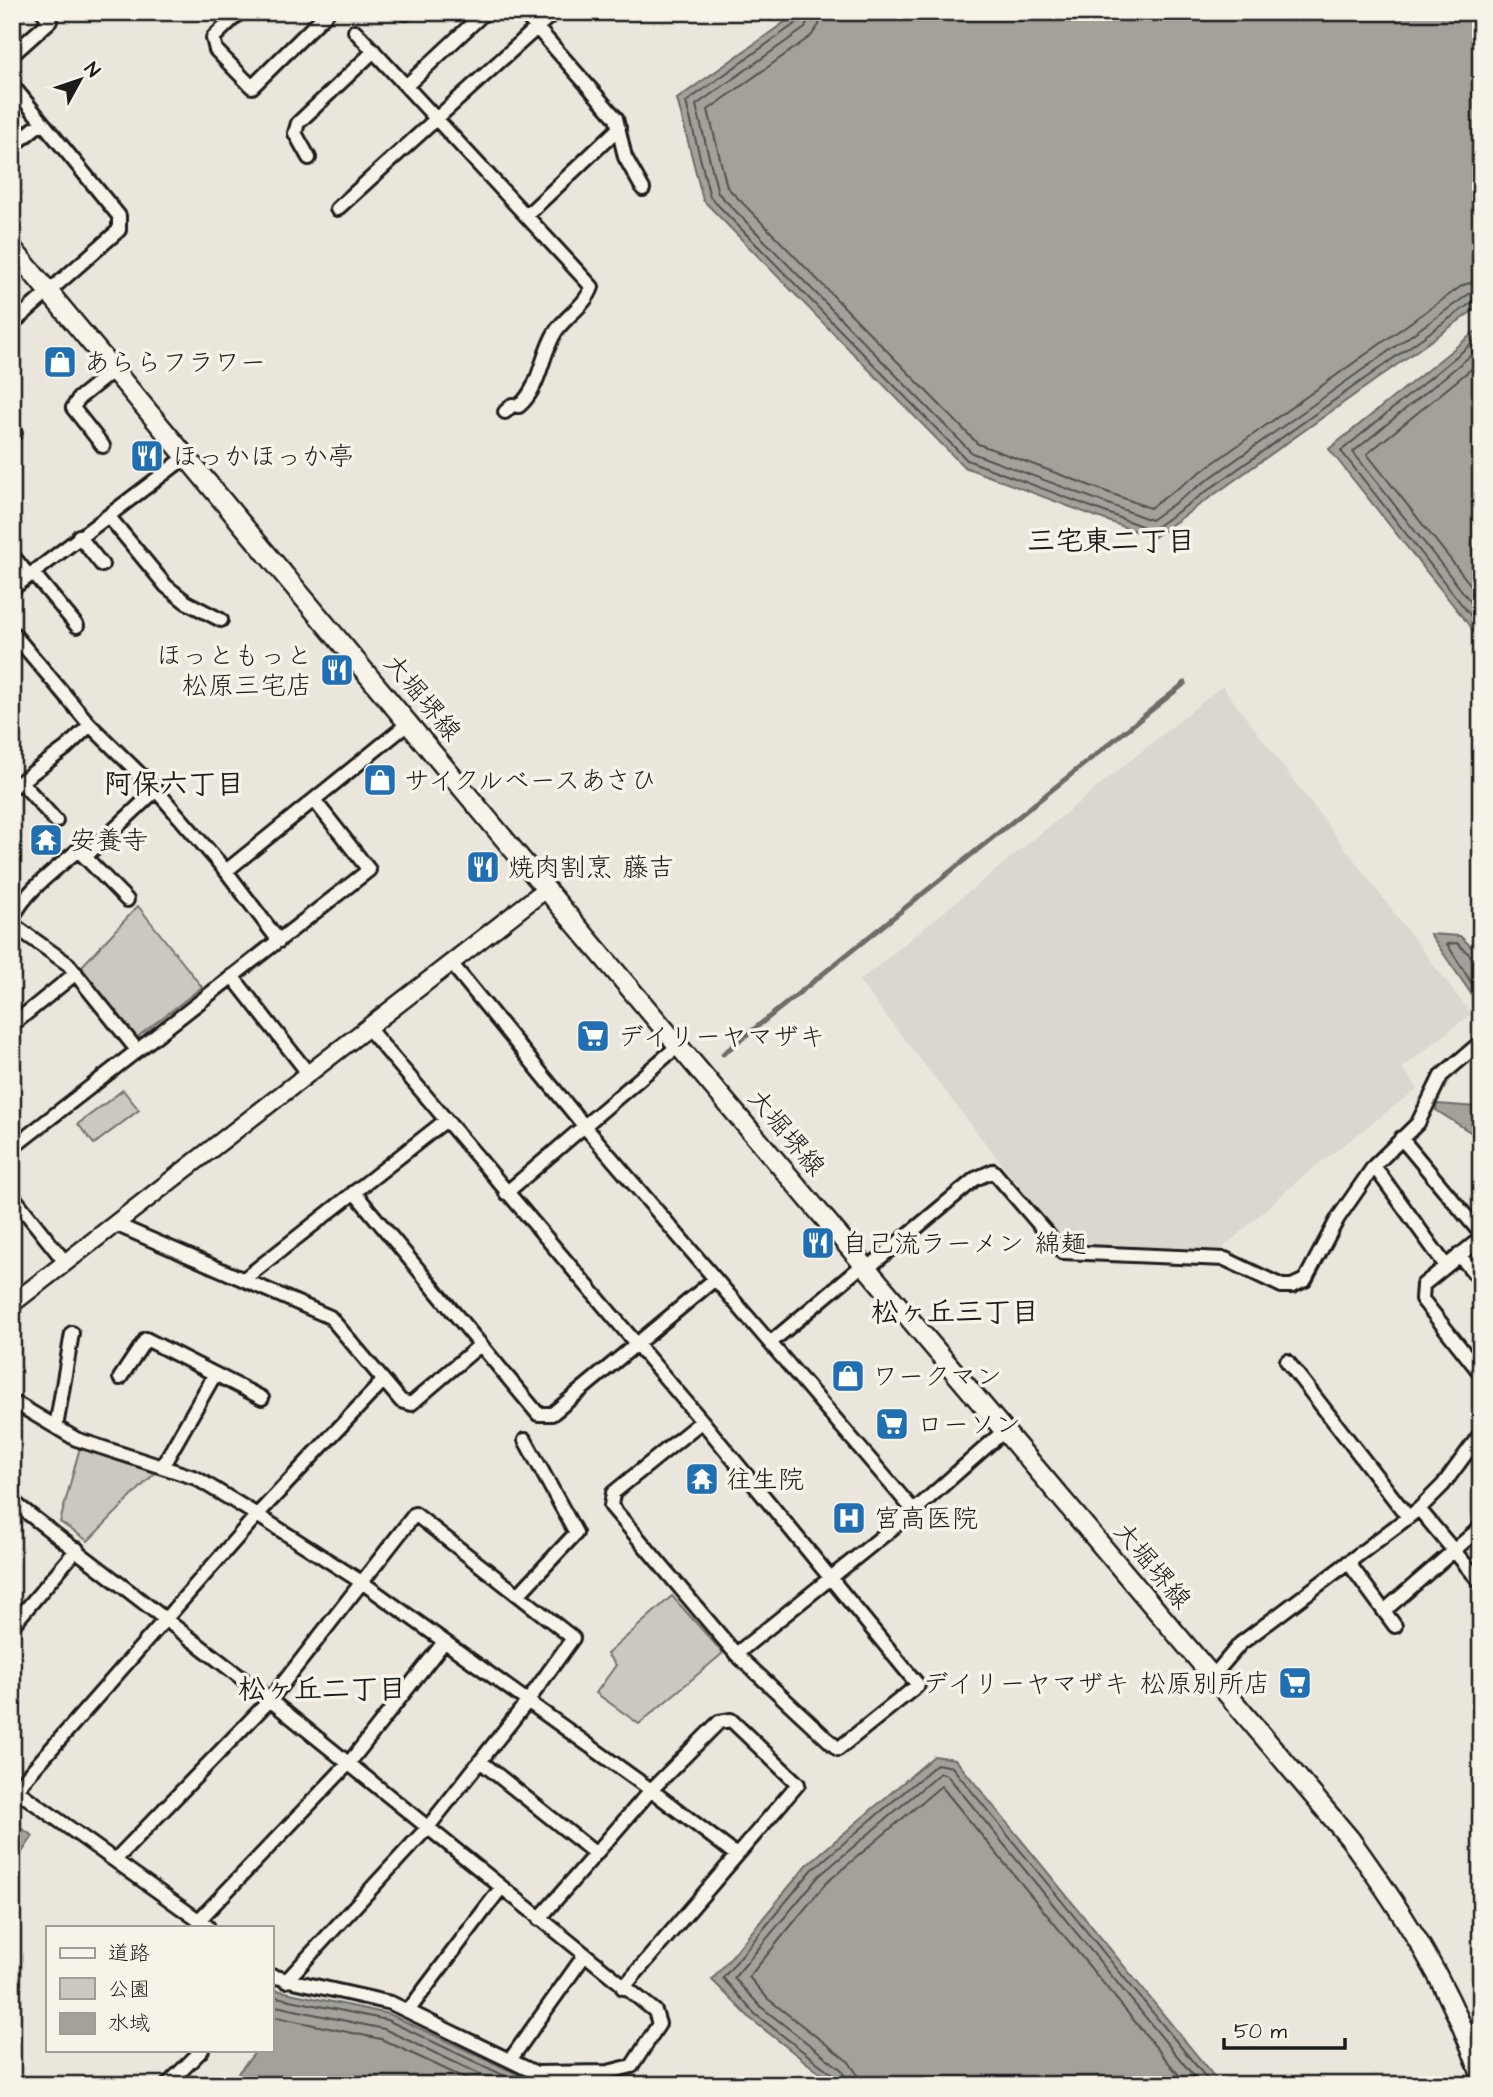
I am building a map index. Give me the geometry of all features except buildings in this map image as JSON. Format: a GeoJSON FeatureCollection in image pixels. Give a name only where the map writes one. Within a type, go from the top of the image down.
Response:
{"type":"FeatureCollection","features":[{"type":"Feature","properties":{"kind":"main road","name":"大堀堺線"},"geometry":{"type":"LineString","coordinates":[[12,248],[547,889],[1350,1839],[1405,1915],[1444,1985],[1481,2075]]}},
{"type":"Feature","properties":{"kind":"street"},"geometry":{"type":"LineString","coordinates":[[12,55],[50,21],[43,12]]}},
{"type":"Feature","properties":{"kind":"street"},"geometry":{"type":"LineString","coordinates":[[240,12],[213,38],[216,50],[252,87],[328,12]]}},
{"type":"Feature","properties":{"kind":"street"},"geometry":{"type":"LineString","coordinates":[[406,86],[485,12]]}},
{"type":"Feature","properties":{"kind":"street"},"geometry":{"type":"LineString","coordinates":[[523,12],[616,118],[625,158],[643,189]]}},
{"type":"Feature","properties":{"kind":"street"},"geometry":{"type":"LineString","coordinates":[[337,209],[554,12]]}},
{"type":"Feature","properties":{"kind":"street"},"geometry":{"type":"LineString","coordinates":[[355,32],[592,287],[555,332],[536,382],[523,403],[519,406],[512,405],[505,412]]}},
{"type":"Feature","properties":{"kind":"street"},"geometry":{"type":"LineString","coordinates":[[309,158],[295,133],[298,123],[374,51]]}},
{"type":"Feature","properties":{"kind":"street"},"geometry":{"type":"LineString","coordinates":[[12,85],[119,216],[119,230],[12,324]]}},
{"type":"Feature","properties":{"kind":"street"},"geometry":{"type":"LineString","coordinates":[[12,147],[42,122]]}},
{"type":"Feature","properties":{"kind":"street"},"geometry":{"type":"LineString","coordinates":[[527,215],[619,128]]}},
{"type":"Feature","properties":{"kind":"street"},"geometry":{"type":"LineString","coordinates":[[103,446],[73,408],[79,398],[114,370]]}},
{"type":"Feature","properties":{"kind":"street"},"geometry":{"type":"LineString","coordinates":[[12,429],[15,433],[12,436]]}},
{"type":"Feature","properties":{"kind":"street"},"geometry":{"type":"LineString","coordinates":[[12,589],[79,536],[110,518],[187,456]]}},
{"type":"Feature","properties":{"kind":"street"},"geometry":{"type":"LineString","coordinates":[[110,518],[166,586],[220,620]]}},
{"type":"Feature","properties":{"kind":"street"},"geometry":{"type":"LineString","coordinates":[[79,536],[102,565]]}},
{"type":"Feature","properties":{"kind":"street"},"geometry":{"type":"LineString","coordinates":[[12,555],[77,626]]}},
{"type":"Feature","properties":{"kind":"street"},"geometry":{"type":"LineString","coordinates":[[14,636],[90,725],[156,790],[226,871],[279,941]]}},
{"type":"Feature","properties":{"kind":"street"},"geometry":{"type":"LineString","coordinates":[[226,871],[410,722]]}},
{"type":"Feature","properties":{"kind":"street"},"geometry":{"type":"LineString","coordinates":[[56,821],[17,785],[66,748],[90,725]]}},
{"type":"Feature","properties":{"kind":"street"},"geometry":{"type":"LineString","coordinates":[[85,857],[156,790]]}},
{"type":"Feature","properties":{"kind":"street"},"geometry":{"type":"LineString","coordinates":[[12,1148],[369,870],[314,800]]}},
{"type":"Feature","properties":{"kind":"street"},"geometry":{"type":"LineString","coordinates":[[127,900],[78,850],[40,881],[19,904],[12,922],[68,964],[137,1050]]}},
{"type":"Feature","properties":{"kind":"street"},"geometry":{"type":"LineString","coordinates":[[12,1304],[547,889]]}},
{"type":"Feature","properties":{"kind":"street"},"geometry":{"type":"LineString","coordinates":[[451,963],[585,1126],[914,1511]]}},
{"type":"Feature","properties":{"kind":"street"},"geometry":{"type":"LineString","coordinates":[[13,1024],[76,974]]}},
{"type":"Feature","properties":{"kind":"street"},"geometry":{"type":"LineString","coordinates":[[233,976],[309,1073]]}},
{"type":"Feature","properties":{"kind":"street"},"geometry":{"type":"LineString","coordinates":[[367,1027],[506,1194],[702,1421],[918,1685],[838,1749],[736,1654],[611,1506],[613,1493],[702,1421]]}},
{"type":"Feature","properties":{"kind":"street"},"geometry":{"type":"LineString","coordinates":[[770,1343],[975,1178],[993,1171],[1063,1252],[1226,1259],[1271,1282],[1292,1286],[1305,1280],[1338,1218],[1374,1166],[1418,1123],[1441,1076],[1481,1042]]}},
{"type":"Feature","properties":{"kind":"street"},"geometry":{"type":"LineString","coordinates":[[506,1194],[679,1045]]}},
{"type":"Feature","properties":{"kind":"street"},"geometry":{"type":"LineString","coordinates":[[244,1279],[445,1121]]}},
{"type":"Feature","properties":{"kind":"street"},"geometry":{"type":"LineString","coordinates":[[1401,1138],[1481,1236],[1423,1285],[1422,1299],[1481,1374]]}},
{"type":"Feature","properties":{"kind":"street"},"geometry":{"type":"LineString","coordinates":[[1374,1166],[1446,1266]]}},
{"type":"Feature","properties":{"kind":"street"},"geometry":{"type":"LineString","coordinates":[[354,1192],[538,1414],[552,1415],[715,1279]]}},
{"type":"Feature","properties":{"kind":"street"},"geometry":{"type":"LineString","coordinates":[[12,1195],[65,1262]]}},
{"type":"Feature","properties":{"kind":"street"},"geometry":{"type":"LineString","coordinates":[[115,1224],[330,1317],[401,1401],[411,1404],[480,1345]]}},
{"type":"Feature","properties":{"kind":"street"},"geometry":{"type":"LineString","coordinates":[[1460,1255],[1481,1281]]}},
{"type":"Feature","properties":{"kind":"street"},"geometry":{"type":"LineString","coordinates":[[56,1427],[72,1333]]}},
{"type":"Feature","properties":{"kind":"street"},"geometry":{"type":"LineString","coordinates":[[120,1378],[146,1339],[262,1398]]}},
{"type":"Feature","properties":{"kind":"street"},"geometry":{"type":"LineString","coordinates":[[1287,1361],[1413,1513],[1454,1551],[1481,1583]]}},
{"type":"Feature","properties":{"kind":"street"},"geometry":{"type":"LineString","coordinates":[[162,1467],[215,1374]]}},
{"type":"Feature","properties":{"kind":"street"},"geometry":{"type":"LineString","coordinates":[[383,1381],[257,1515],[167,1620],[14,1788],[204,1924],[349,1763],[444,1642]]}},
{"type":"Feature","properties":{"kind":"street"},"geometry":{"type":"LineString","coordinates":[[12,1406],[19,1405],[76,1438],[196,1478],[257,1515],[363,1583],[651,1790],[735,1854]]}},
{"type":"Feature","properties":{"kind":"street"},"geometry":{"type":"LineString","coordinates":[[736,1654],[914,1511],[1005,1430]]}},
{"type":"Feature","properties":{"kind":"street"},"geometry":{"type":"LineString","coordinates":[[518,1595],[576,1533],[525,1440]]}},
{"type":"Feature","properties":{"kind":"street"},"geometry":{"type":"LineString","coordinates":[[1213,1676],[1240,1644],[1413,1513],[1443,1485],[1479,1440]]}},
{"type":"Feature","properties":{"kind":"street"},"geometry":{"type":"LineString","coordinates":[[12,1501],[349,1763],[623,1988],[655,2011],[659,2024],[632,2066],[608,2072],[536,2073],[391,2003],[273,1977]]}},
{"type":"Feature","properties":{"kind":"street"},"geometry":{"type":"LineString","coordinates":[[115,1860],[270,1700],[415,1514],[573,1638],[527,1702],[428,1827],[286,1981]]}},
{"type":"Feature","properties":{"kind":"street"},"geometry":{"type":"LineString","coordinates":[[1384,1611],[1481,1527]]}},
{"type":"Feature","properties":{"kind":"street"},"geometry":{"type":"LineString","coordinates":[[12,1626],[77,1549]]}},
{"type":"Feature","properties":{"kind":"street"},"geometry":{"type":"LineString","coordinates":[[1348,1562],[1395,1626]]}},
{"type":"Feature","properties":{"kind":"street"},"geometry":{"type":"LineString","coordinates":[[539,1919],[651,1790],[719,1722],[731,1720],[798,1784],[735,1854],[623,1988]]}},
{"type":"Feature","properties":{"kind":"street"},"geometry":{"type":"LineString","coordinates":[[480,1761],[596,1854]]}},
{"type":"Feature","properties":{"kind":"street"},"geometry":{"type":"LineString","coordinates":[[408,2011],[501,1888]]}},
{"type":"Feature","properties":{"kind":"street"},"geometry":{"type":"LineString","coordinates":[[510,2060],[584,1956]]}},
{"type":"Feature","properties":{"kind":"street"},"geometry":{"type":"LineString","coordinates":[[167,2085],[200,2052]]}},
{"type":"Feature","properties":{"kind":"shaded area"},"geometry":{"type":"Polygon","coordinates":[[[1222,686],[1471,1014],[1402,1068],[1418,1088],[1303,1176],[1217,1253],[1066,1246],[859,981],[1222,686]]]}},
{"type":"Feature","properties":{"kind":"green space"},"geometry":{"type":"Polygon","coordinates":[[[138,906],[202,987],[136,1038],[81,967],[138,906]]]}},
{"type":"Feature","properties":{"kind":"green space"},"geometry":{"type":"Polygon","coordinates":[[[123,1090],[139,1110],[94,1144],[78,1124],[123,1090]]]}},
{"type":"Feature","properties":{"kind":"green space"},"geometry":{"type":"Polygon","coordinates":[[[80,1447],[155,1473],[88,1541],[60,1522],[80,1447]]]}},
{"type":"Feature","properties":{"kind":"green space"},"geometry":{"type":"Polygon","coordinates":[[[672,1596],[723,1653],[639,1724],[596,1693],[616,1665],[607,1654],[672,1596]]]}},
{"type":"Feature","properties":{"kind":"water"},"geometry":{"type":"Polygon","coordinates":[[[799,12],[1462,12],[1481,29],[1481,305],[1153,538],[964,467],[703,200],[677,99],[799,12]]]}},
{"type":"Feature","properties":{"kind":"water"},"geometry":{"type":"Polygon","coordinates":[[[1481,327],[1481,640],[1329,449],[1481,327]]]}},
{"type":"Feature","properties":{"kind":"water"},"geometry":{"type":"Polygon","coordinates":[[[1430,934],[1460,936],[1481,956],[1481,1008],[1430,934]]]}},
{"type":"Feature","properties":{"kind":"water"},"geometry":{"type":"Polygon","coordinates":[[[1437,1104],[1481,1105],[1481,1162],[1478,1137],[1436,1110],[1437,1104]]]}},
{"type":"Feature","properties":{"kind":"water"},"geometry":{"type":"Polygon","coordinates":[[[934,1756],[955,1759],[1221,2085],[835,2085],[751,2019],[712,1980],[807,1865],[934,1756]]]}},
{"type":"Feature","properties":{"kind":"water"},"geometry":{"type":"Polygon","coordinates":[[[12,1822],[33,1836],[12,1867],[12,1822]]]}},
{"type":"Feature","properties":{"kind":"water"},"geometry":{"type":"Polygon","coordinates":[[[273,1989],[389,2014],[534,2082],[614,2082],[618,2085],[228,2085],[255,2052],[273,2052],[273,1989]]]}},
{"type":"Feature","properties":{"kind":"waterway"},"geometry":{"type":"LineString","coordinates":[[723,1054],[1185,683]]}},
{"type":"Feature","properties":{"kind":"place","name":"あららフラワー"},"geometry":{"type":"Point","coordinates":[60,362]}},
{"type":"Feature","properties":{"kind":"place","name":"ほっかほっか亭"},"geometry":{"type":"Point","coordinates":[147,456]}},
{"type":"Feature","properties":{"kind":"place","name":"ほっともっと 松原三宅店"},"geometry":{"type":"Point","coordinates":[337,670]}},
{"type":"Feature","properties":{"kind":"place","name":"サイクルベースあさひ"},"geometry":{"type":"Point","coordinates":[380,780]}},
{"type":"Feature","properties":{"kind":"place","name":"安養寺"},"geometry":{"type":"Point","coordinates":[46,840]}},
{"type":"Feature","properties":{"kind":"place","name":"焼肉割烹 藤吉"},"geometry":{"type":"Point","coordinates":[483,867]}},
{"type":"Feature","properties":{"kind":"place","name":"デイリーヤマザキ"},"geometry":{"type":"Point","coordinates":[593,1036]}},
{"type":"Feature","properties":{"kind":"place","name":"自己流ラーメン 綿麺"},"geometry":{"type":"Point","coordinates":[818,1243]}},
{"type":"Feature","properties":{"kind":"place","name":"ワークマン"},"geometry":{"type":"Point","coordinates":[848,1376]}},
{"type":"Feature","properties":{"kind":"place","name":"ローソン"},"geometry":{"type":"Point","coordinates":[892,1424]}},
{"type":"Feature","properties":{"kind":"place","name":"往生院"},"geometry":{"type":"Point","coordinates":[702,1479]}},
{"type":"Feature","properties":{"kind":"place","name":"宮高医院"},"geometry":{"type":"Point","coordinates":[849,1518]}},
{"type":"Feature","properties":{"kind":"place","name":"デイリーヤマザキ 松原別所店"},"geometry":{"type":"Point","coordinates":[1295,1683]}},
{"type":"Feature","properties":{"kind":"district","name":"三宅東二丁目"},"geometry":{"type":"Point","coordinates":[1111,540]}},
{"type":"Feature","properties":{"kind":"district","name":"阿保六丁目"},"geometry":{"type":"Point","coordinates":[174,783]}},
{"type":"Feature","properties":{"kind":"district","name":"松ヶ丘三丁目"},"geometry":{"type":"Point","coordinates":[955,1311]}},
{"type":"Feature","properties":{"kind":"district","name":"松ヶ丘二丁目"},"geometry":{"type":"Point","coordinates":[322,1688]}}]}
